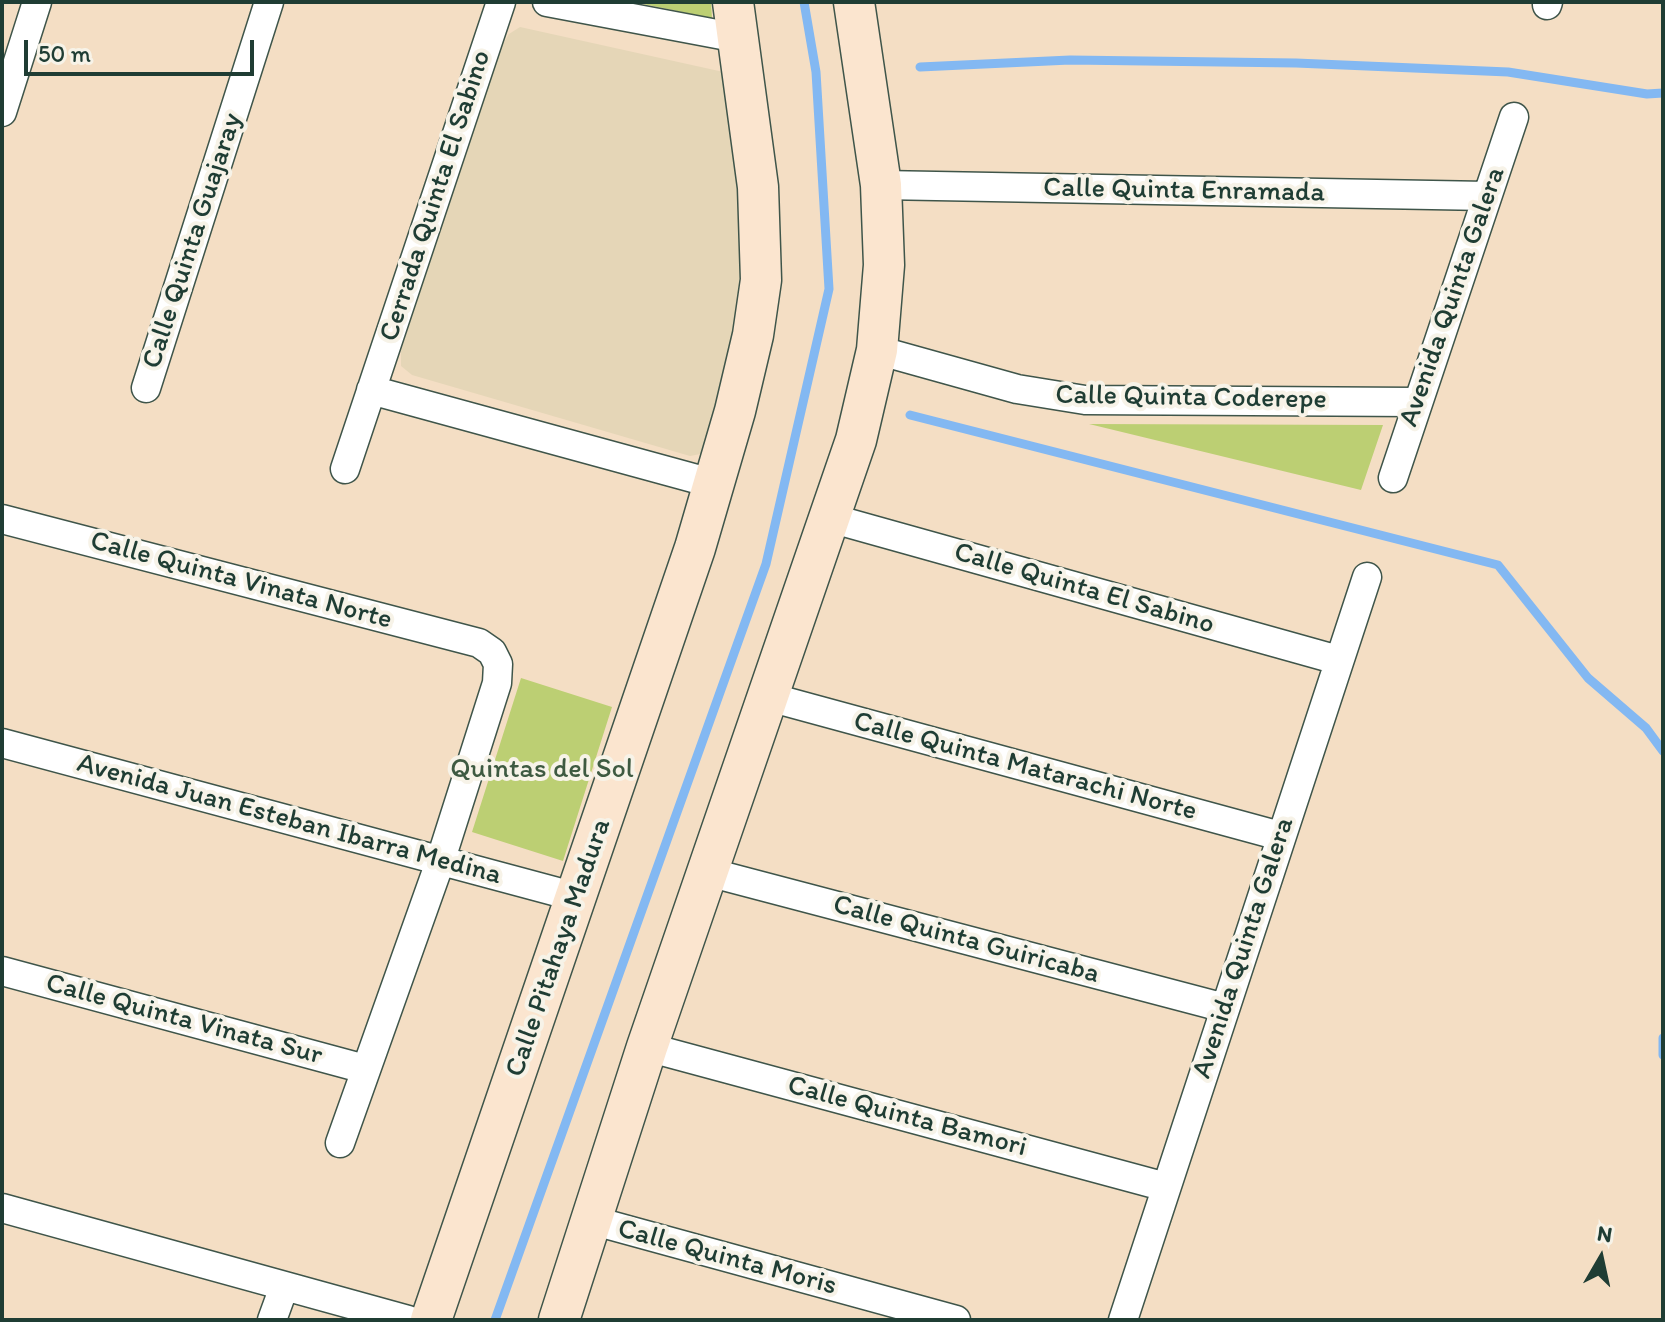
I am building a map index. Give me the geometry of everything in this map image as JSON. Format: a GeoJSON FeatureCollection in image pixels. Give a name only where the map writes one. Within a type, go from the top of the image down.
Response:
{"type":"FeatureCollection","features":[{"type":"Feature","properties":{"kind":"street"},"geometry":{"type":"LineString","coordinates":[[2,112],[37,2]]}},
{"type":"Feature","properties":{"kind":"street","name":"Calle Quinta Guajaray"},"geometry":{"type":"LineString","coordinates":[[146,388],[269,2]]}},
{"type":"Feature","properties":{"kind":"street","name":"Cerrada Quinta El Sabino"},"geometry":{"type":"LineString","coordinates":[[345,469],[501,2]]}},
{"type":"Feature","properties":{"kind":"street"},"geometry":{"type":"LineString","coordinates":[[547,2],[736,20]]}},
{"type":"Feature","properties":{"kind":"street"},"geometry":{"type":"LineString","coordinates":[[559,1320],[647,1047],[856,440],[877,350],[884,265],[881,185],[854,2]]}},
{"type":"Feature","properties":{"kind":"street","name":"Calle Pitahaya Madura"},"geometry":{"type":"LineString","coordinates":[[431,1320],[715,484],[753,335],[761,280],[758,187],[736,20]]}},
{"type":"Feature","properties":{"kind":"street","name":"Avenida Quinta Galera"},"geometry":{"type":"LineString","coordinates":[[1393,478],[1514,117]]}},
{"type":"Feature","properties":{"kind":"street","name":"Calle Quinta Enramada"},"geometry":{"type":"LineString","coordinates":[[881,185],[1487,196]]}},
{"type":"Feature","properties":{"kind":"street","name":"Calle Quinta Coderepe"},"geometry":{"type":"LineString","coordinates":[[877,350],[1017,389],[1085,400],[1416,402]]}},
{"type":"Feature","properties":{"kind":"street"},"geometry":{"type":"LineString","coordinates":[[371,390],[715,484]]}},
{"type":"Feature","properties":{"kind":"street","name":"Calle Quinta El Sabino"},"geometry":{"type":"LineString","coordinates":[[830,518],[1338,660]]}},
{"type":"Feature","properties":{"kind":"street","name":"Calle Quinta Vinata Norte"},"geometry":{"type":"LineString","coordinates":[[2,519],[479,643],[492,652],[498,664],[497,683],[440,862]]}},
{"type":"Feature","properties":{"kind":"street","name":"Avenida Quinta Galera"},"geometry":{"type":"LineString","coordinates":[[1123,1320],[1367,577]]}},
{"type":"Feature","properties":{"kind":"street","name":"Calle Quinta Matarachi Norte"},"geometry":{"type":"LineString","coordinates":[[769,697],[1280,836]]}},
{"type":"Feature","properties":{"kind":"street","name":"Avenida Juan Esteban Ibarra Medina"},"geometry":{"type":"LineString","coordinates":[[2,743],[576,897]]}},
{"type":"Feature","properties":{"kind":"street"},"geometry":{"type":"LineString","coordinates":[[340,1143],[440,862]]}},
{"type":"Feature","properties":{"kind":"street","name":"Calle Quinta Guiricaba"},"geometry":{"type":"LineString","coordinates":[[708,872],[1225,1008]]}},
{"type":"Feature","properties":{"kind":"street","name":"Calle Quinta Vinata Sur"},"geometry":{"type":"LineString","coordinates":[[2,971],[365,1069]]}},
{"type":"Feature","properties":{"kind":"street","name":"Calle Quinta Bamori"},"geometry":{"type":"LineString","coordinates":[[647,1047],[1166,1187]]}},
{"type":"Feature","properties":{"kind":"street"},"geometry":{"type":"LineString","coordinates":[[2,1208],[408,1320]]}},
{"type":"Feature","properties":{"kind":"street","name":"Calle Quinta Moris"},"geometry":{"type":"LineString","coordinates":[[591,1220],[956,1320]]}},
{"type":"Feature","properties":{"kind":"street"},"geometry":{"type":"LineString","coordinates":[[272,1320],[284,1287]]}},
{"type":"Feature","properties":{"kind":"shaded area"},"geometry":{"type":"Polygon","coordinates":[[[520,27],[728,73],[744,209],[738,333],[706,453],[690,456],[412,375],[401,366],[401,350],[501,47],[509,34],[520,27]]]}},
{"type":"Feature","properties":{"kind":"green space"},"geometry":{"type":"Polygon","coordinates":[[[633,2],[711,2],[712,18],[633,2]]]}},
{"type":"Feature","properties":{"kind":"green space"},"geometry":{"type":"Polygon","coordinates":[[[1089,424],[1383,425],[1361,490],[1089,424]]]}},
{"type":"Feature","properties":{"kind":"green space","name":"Quintas del Sol"},"geometry":{"type":"Polygon","coordinates":[[[521,678],[612,707],[563,861],[472,832],[521,678]]]}},
{"type":"Feature","properties":{"kind":"waterway"},"geometry":{"type":"LineString","coordinates":[[495,1320],[766,564],[829,289],[816,72],[804,2]]}},
{"type":"Feature","properties":{"kind":"waterway"},"geometry":{"type":"LineString","coordinates":[[920,67],[1070,60],[1296,63],[1508,72],[1647,94],[1663,93]]}},
{"type":"Feature","properties":{"kind":"waterway"},"geometry":{"type":"LineString","coordinates":[[910,415],[1498,565],[1588,678],[1646,728],[1663,751]]}},
{"type":"Feature","properties":{"kind":"waterway"},"geometry":{"type":"LineString","coordinates":[[1663,1038],[1663,1055]]}}]}
